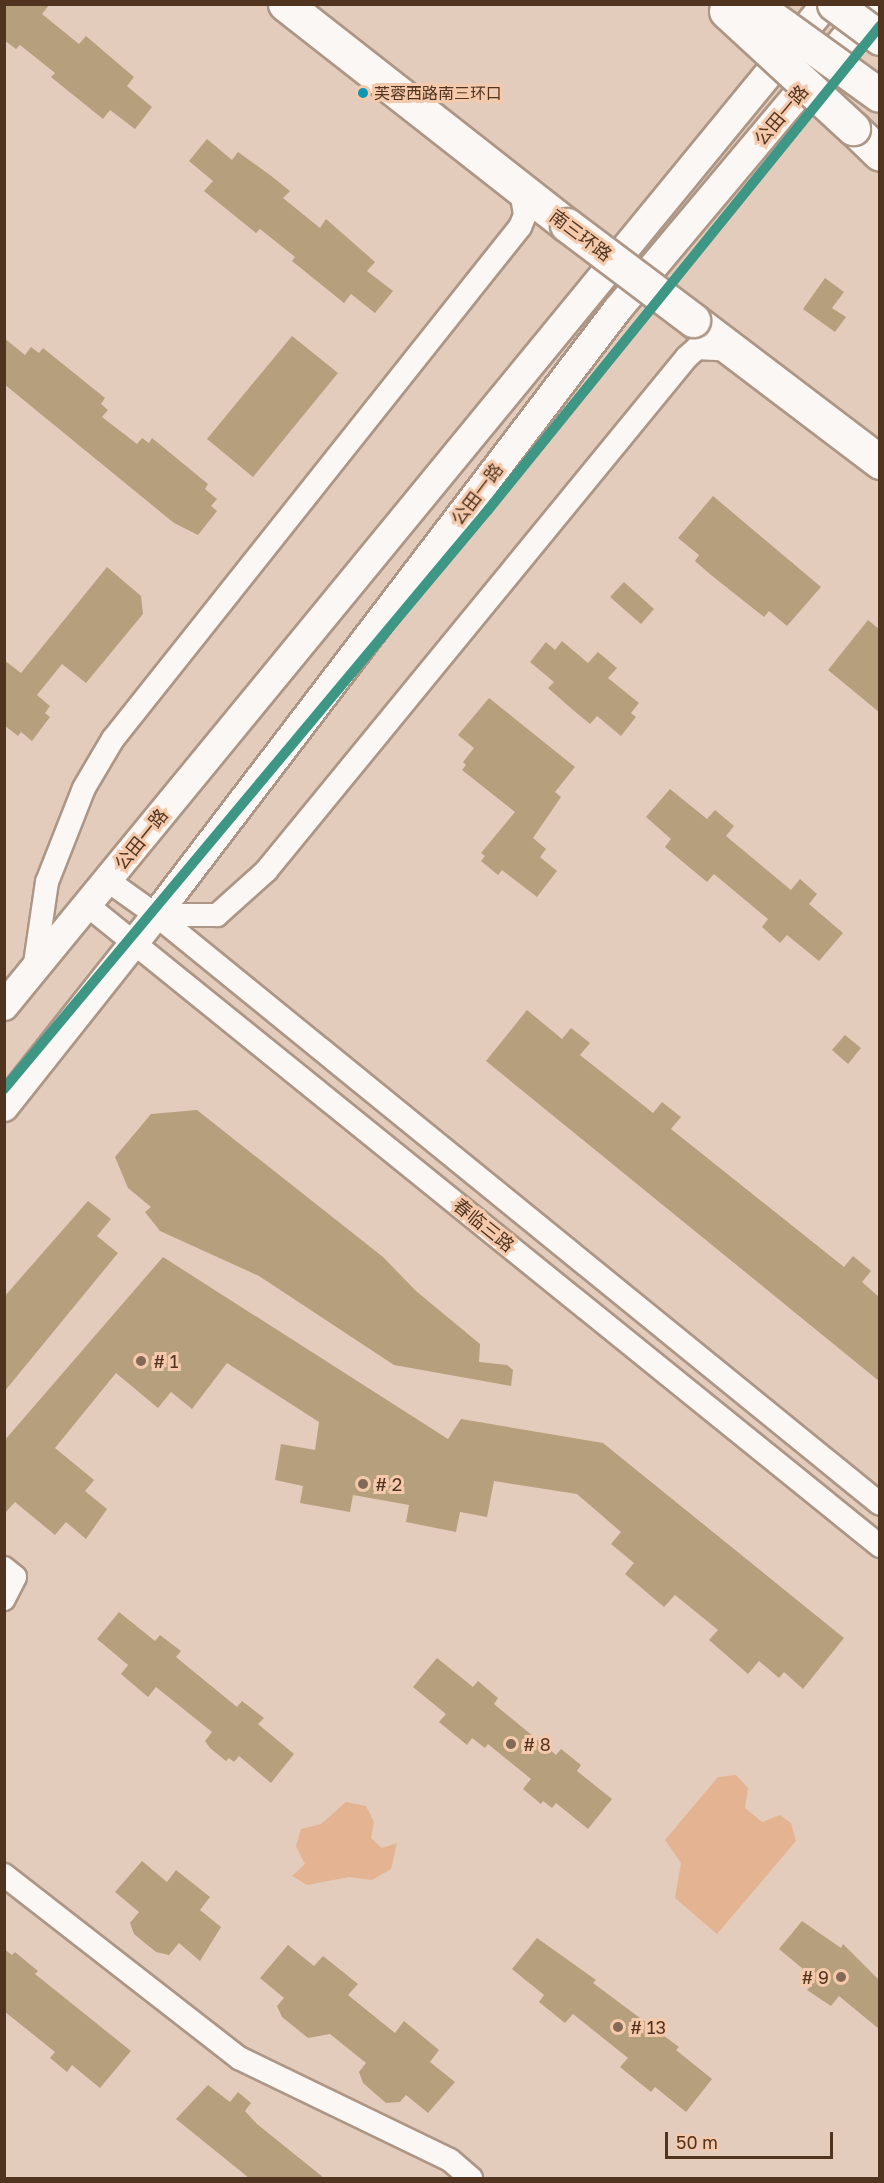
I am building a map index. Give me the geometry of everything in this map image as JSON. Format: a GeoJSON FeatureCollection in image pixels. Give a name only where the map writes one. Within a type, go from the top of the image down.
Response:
{"type":"FeatureCollection","features":[{"type":"Feature","properties":{"kind":"highway","name":"南三环路"},"geometry":{"type":"LineString","coordinates":[[285,4],[567,225],[879,462]]}},
{"type":"Feature","properties":{"kind":"highway"},"geometry":{"type":"LineString","coordinates":[[834,4],[879,38]]}},
{"type":"Feature","properties":{"kind":"highway"},"geometry":{"type":"LineString","coordinates":[[733,7],[879,95]]}},
{"type":"Feature","properties":{"kind":"highway"},"geometry":{"type":"LineString","coordinates":[[733,7],[879,154]]}},
{"type":"Feature","properties":{"kind":"main road","name":"公田一路"},"geometry":{"type":"LineString","coordinates":[[4,1006],[826,4]]}},
{"type":"Feature","properties":{"kind":"main road","name":"公田一路"},"geometry":{"type":"LineString","coordinates":[[4,1107],[135,943],[617,310],[874,4]]}},
{"type":"Feature","properties":{"kind":"street"},"geometry":{"type":"LineString","coordinates":[[34,970],[51,873],[84,788],[113,739],[520,227],[525,215],[521,189]]}},
{"type":"Feature","properties":{"kind":"street"},"geometry":{"type":"LineString","coordinates":[[156,915],[217,915],[266,871],[687,357],[697,348],[731,350]]}},
{"type":"Feature","properties":{"kind":"street","name":"春临三路"},"geometry":{"type":"LineString","coordinates":[[107,880],[156,915],[879,1504]]}},
{"type":"Feature","properties":{"kind":"street","name":"春临三路"},"geometry":{"type":"LineString","coordinates":[[87,905],[879,1546]]}},
{"type":"Feature","properties":{"kind":"street"},"geometry":{"type":"LineString","coordinates":[[4,1568],[15,1577],[4,1599]]}},
{"type":"Feature","properties":{"kind":"street"},"geometry":{"type":"LineString","coordinates":[[4,1875],[239,2058],[450,2160],[471,2178]]}},
{"type":"Feature","properties":{"kind":"shaded area"},"geometry":{"type":"Polygon","coordinates":[[[736,1775],[748,1788],[745,1808],[762,1822],[780,1815],[791,1823],[796,1841],[717,1934],[675,1898],[681,1863],[665,1840],[718,1777],[736,1775]]]}},
{"type":"Feature","properties":{"kind":"shaded area"},"geometry":{"type":"Polygon","coordinates":[[[346,1802],[366,1806],[374,1822],[371,1838],[382,1848],[397,1843],[391,1869],[372,1880],[349,1877],[307,1885],[292,1876],[305,1864],[296,1846],[301,1829],[321,1824],[346,1802]]]}},
{"type":"Feature","properties":{"kind":"building"},"geometry":{"type":"Polygon","coordinates":[[[4,4],[50,4],[42,14],[79,44],[86,36],[134,77],[127,86],[152,107],[135,129],[110,110],[103,119],[51,77],[55,73],[20,45],[16,49],[4,40],[4,4]]]}},
{"type":"Feature","properties":{"kind":"building"},"geometry":{"type":"Polygon","coordinates":[[[207,139],[232,160],[238,152],[270,175],[290,191],[283,198],[320,228],[326,219],[375,262],[367,271],[393,291],[375,313],[351,294],[344,303],[292,261],[295,257],[260,229],[256,233],[204,191],[213,181],[189,161],[207,139]]]}},
{"type":"Feature","properties":{"kind":"building"},"geometry":{"type":"Polygon","coordinates":[[[825,278],[844,292],[832,308],[846,317],[835,332],[803,309],[825,278]]]}},
{"type":"Feature","properties":{"kind":"building"},"geometry":{"type":"Polygon","coordinates":[[[292,336],[338,373],[253,477],[207,439],[292,336]]]}},
{"type":"Feature","properties":{"kind":"building"},"geometry":{"type":"Polygon","coordinates":[[[4,338],[25,355],[31,347],[39,353],[43,348],[105,398],[101,404],[108,410],[102,417],[137,444],[142,438],[149,443],[152,438],[208,484],[205,489],[217,499],[211,506],[217,511],[198,535],[174,523],[4,384],[4,338]]]}},
{"type":"Feature","properties":{"kind":"building"},"geometry":{"type":"Polygon","coordinates":[[[713,496],[821,587],[787,626],[769,611],[764,617],[711,575],[695,561],[699,555],[678,538],[713,496]]]}},
{"type":"Feature","properties":{"kind":"building"},"geometry":{"type":"Polygon","coordinates":[[[107,567],[141,596],[143,614],[86,683],[62,664],[37,695],[50,706],[45,713],[50,717],[32,741],[21,732],[18,736],[4,725],[4,660],[21,673],[107,567]]]}},
{"type":"Feature","properties":{"kind":"building"},"geometry":{"type":"Polygon","coordinates":[[[624,582],[654,609],[641,624],[610,597],[624,582]]]}},
{"type":"Feature","properties":{"kind":"building"},"geometry":{"type":"Polygon","coordinates":[[[868,620],[879,629],[879,712],[828,670],[868,620]]]}},
{"type":"Feature","properties":{"kind":"building"},"geometry":{"type":"Polygon","coordinates":[[[562,641],[588,663],[598,652],[617,668],[608,678],[639,703],[631,713],[636,717],[621,736],[597,716],[590,724],[548,688],[554,682],[530,662],[546,642],[555,650],[562,641]]]}},
{"type":"Feature","properties":{"kind":"building"},"geometry":{"type":"Polygon","coordinates":[[[489,698],[575,767],[555,792],[561,797],[533,838],[546,849],[540,857],[557,871],[537,897],[502,870],[498,875],[481,861],[485,856],[481,853],[515,812],[462,770],[466,765],[463,762],[474,748],[458,735],[489,698]]]}},
{"type":"Feature","properties":{"kind":"building"},"geometry":{"type":"Polygon","coordinates":[[[670,789],[707,819],[715,810],[734,826],[726,836],[791,890],[800,879],[817,894],[809,904],[843,933],[819,961],[787,935],[780,943],[762,927],[768,919],[714,874],[707,882],[665,847],[671,839],[646,817],[670,789]]]}},
{"type":"Feature","properties":{"kind":"building"},"geometry":{"type":"Polygon","coordinates":[[[527,1010],[562,1039],[571,1028],[590,1043],[580,1055],[653,1113],[662,1102],[681,1117],[671,1129],[844,1267],[853,1256],[871,1271],[862,1282],[879,1297],[879,1381],[486,1061],[527,1010]]]}},
{"type":"Feature","properties":{"kind":"building"},"geometry":{"type":"Polygon","coordinates":[[[845,1035],[861,1048],[848,1064],[832,1050],[845,1035]]]}},
{"type":"Feature","properties":{"kind":"building"},"geometry":{"type":"Polygon","coordinates":[[[197,1110],[383,1257],[416,1291],[480,1344],[479,1362],[507,1365],[513,1370],[511,1386],[394,1365],[259,1276],[160,1231],[145,1212],[151,1207],[128,1188],[115,1157],[151,1114],[197,1110]]]}},
{"type":"Feature","properties":{"kind":"building"},"geometry":{"type":"Polygon","coordinates":[[[88,1201],[111,1219],[97,1236],[118,1253],[4,1392],[4,1297],[88,1201]]]}},
{"type":"Feature","properties":{"kind":"building"},"geometry":{"type":"Polygon","coordinates":[[[163,1257],[448,1439],[461,1419],[603,1443],[844,1638],[803,1689],[784,1672],[779,1678],[759,1661],[748,1674],[709,1640],[718,1630],[675,1595],[664,1607],[625,1574],[634,1563],[611,1544],[621,1532],[577,1494],[494,1481],[487,1517],[460,1512],[456,1532],[406,1522],[409,1505],[353,1495],[350,1512],[300,1503],[303,1486],[275,1480],[281,1444],[315,1450],[319,1422],[227,1363],[192,1409],[171,1392],[158,1408],[116,1373],[55,1448],[94,1480],[85,1491],[107,1509],[86,1539],[66,1522],[55,1535],[15,1502],[4,1514],[4,1441],[163,1257]]]}},
{"type":"Feature","properties":{"kind":"building"},"geometry":{"type":"Polygon","coordinates":[[[119,1612],[155,1641],[160,1635],[181,1651],[176,1657],[237,1707],[242,1701],[264,1718],[258,1724],[294,1754],[271,1783],[239,1756],[234,1762],[229,1758],[226,1761],[210,1748],[205,1741],[212,1732],[156,1687],[148,1697],[121,1674],[128,1665],[97,1639],[119,1612]]]}},
{"type":"Feature","properties":{"kind":"building","name":"# 8"},"geometry":{"type":"Polygon","coordinates":[[[437,1658],[473,1687],[478,1681],[498,1698],[494,1704],[556,1755],[561,1749],[581,1765],[577,1771],[612,1799],[588,1829],[556,1803],[552,1808],[543,1801],[541,1804],[523,1789],[531,1779],[488,1744],[485,1748],[472,1738],[467,1745],[439,1722],[446,1714],[413,1687],[437,1658]]]}},
{"type":"Feature","properties":{"kind":"building"},"geometry":{"type":"Polygon","coordinates":[[[142,1861],[167,1882],[176,1870],[210,1897],[200,1910],[221,1927],[200,1961],[179,1943],[169,1955],[156,1952],[134,1934],[130,1923],[139,1912],[115,1892],[142,1861]]]}},
{"type":"Feature","properties":{"kind":"building","name":"# 9"},"geometry":{"type":"Polygon","coordinates":[[[802,1921],[841,1948],[843,1944],[879,1980],[879,2029],[839,1996],[831,2006],[807,1990],[812,1985],[805,1980],[809,1974],[779,1949],[802,1921]]]}},
{"type":"Feature","properties":{"kind":"building","name":"# 13"},"geometry":{"type":"Polygon","coordinates":[[[537,1938],[596,1980],[593,1983],[679,2047],[676,2050],[712,2079],[686,2112],[655,2087],[651,2092],[620,2067],[628,2058],[573,2014],[565,2023],[539,2002],[544,1995],[512,1969],[537,1938]]]}},
{"type":"Feature","properties":{"kind":"building"},"geometry":{"type":"Polygon","coordinates":[[[288,1945],[314,1966],[323,1956],[358,1984],[348,1995],[395,2033],[404,2021],[439,2050],[430,2062],[455,2082],[428,2113],[406,2095],[400,2102],[386,2103],[363,2083],[359,2072],[366,2063],[330,2034],[308,2038],[282,2017],[277,2006],[284,1998],[260,1978],[288,1945]]]}},
{"type":"Feature","properties":{"kind":"building"},"geometry":{"type":"Polygon","coordinates":[[[4,1949],[12,1955],[15,1952],[38,1971],[35,1974],[131,2051],[100,2088],[72,2065],[67,2072],[50,2058],[55,2052],[4,2011],[4,1949]]]}},
{"type":"Feature","properties":{"kind":"building"},"geometry":{"type":"Polygon","coordinates":[[[208,2085],[230,2102],[238,2092],[251,2103],[245,2111],[257,2124],[324,2178],[249,2178],[176,2119],[208,2085]]]}},
{"type":"Feature","properties":{"kind":"transit line"},"geometry":{"type":"LineString","coordinates":[[4,1089],[488,510],[880,26]]}},
{"type":"Feature","properties":{"kind":"place","name":"芙蓉西路南三环口"},"geometry":{"type":"Point","coordinates":[363,93]}},
{"type":"Feature","properties":{"kind":"place","name":"# 1"},"geometry":{"type":"Point","coordinates":[141,1361]}},
{"type":"Feature","properties":{"kind":"place","name":"# 2"},"geometry":{"type":"Point","coordinates":[363,1484]}},
{"type":"Feature","properties":{"kind":"place","name":"# 8"},"geometry":{"type":"Point","coordinates":[511,1744]}},
{"type":"Feature","properties":{"kind":"place","name":"# 9"},"geometry":{"type":"Point","coordinates":[841,1977]}},
{"type":"Feature","properties":{"kind":"place","name":"# 13"},"geometry":{"type":"Point","coordinates":[618,2027]}}]}
